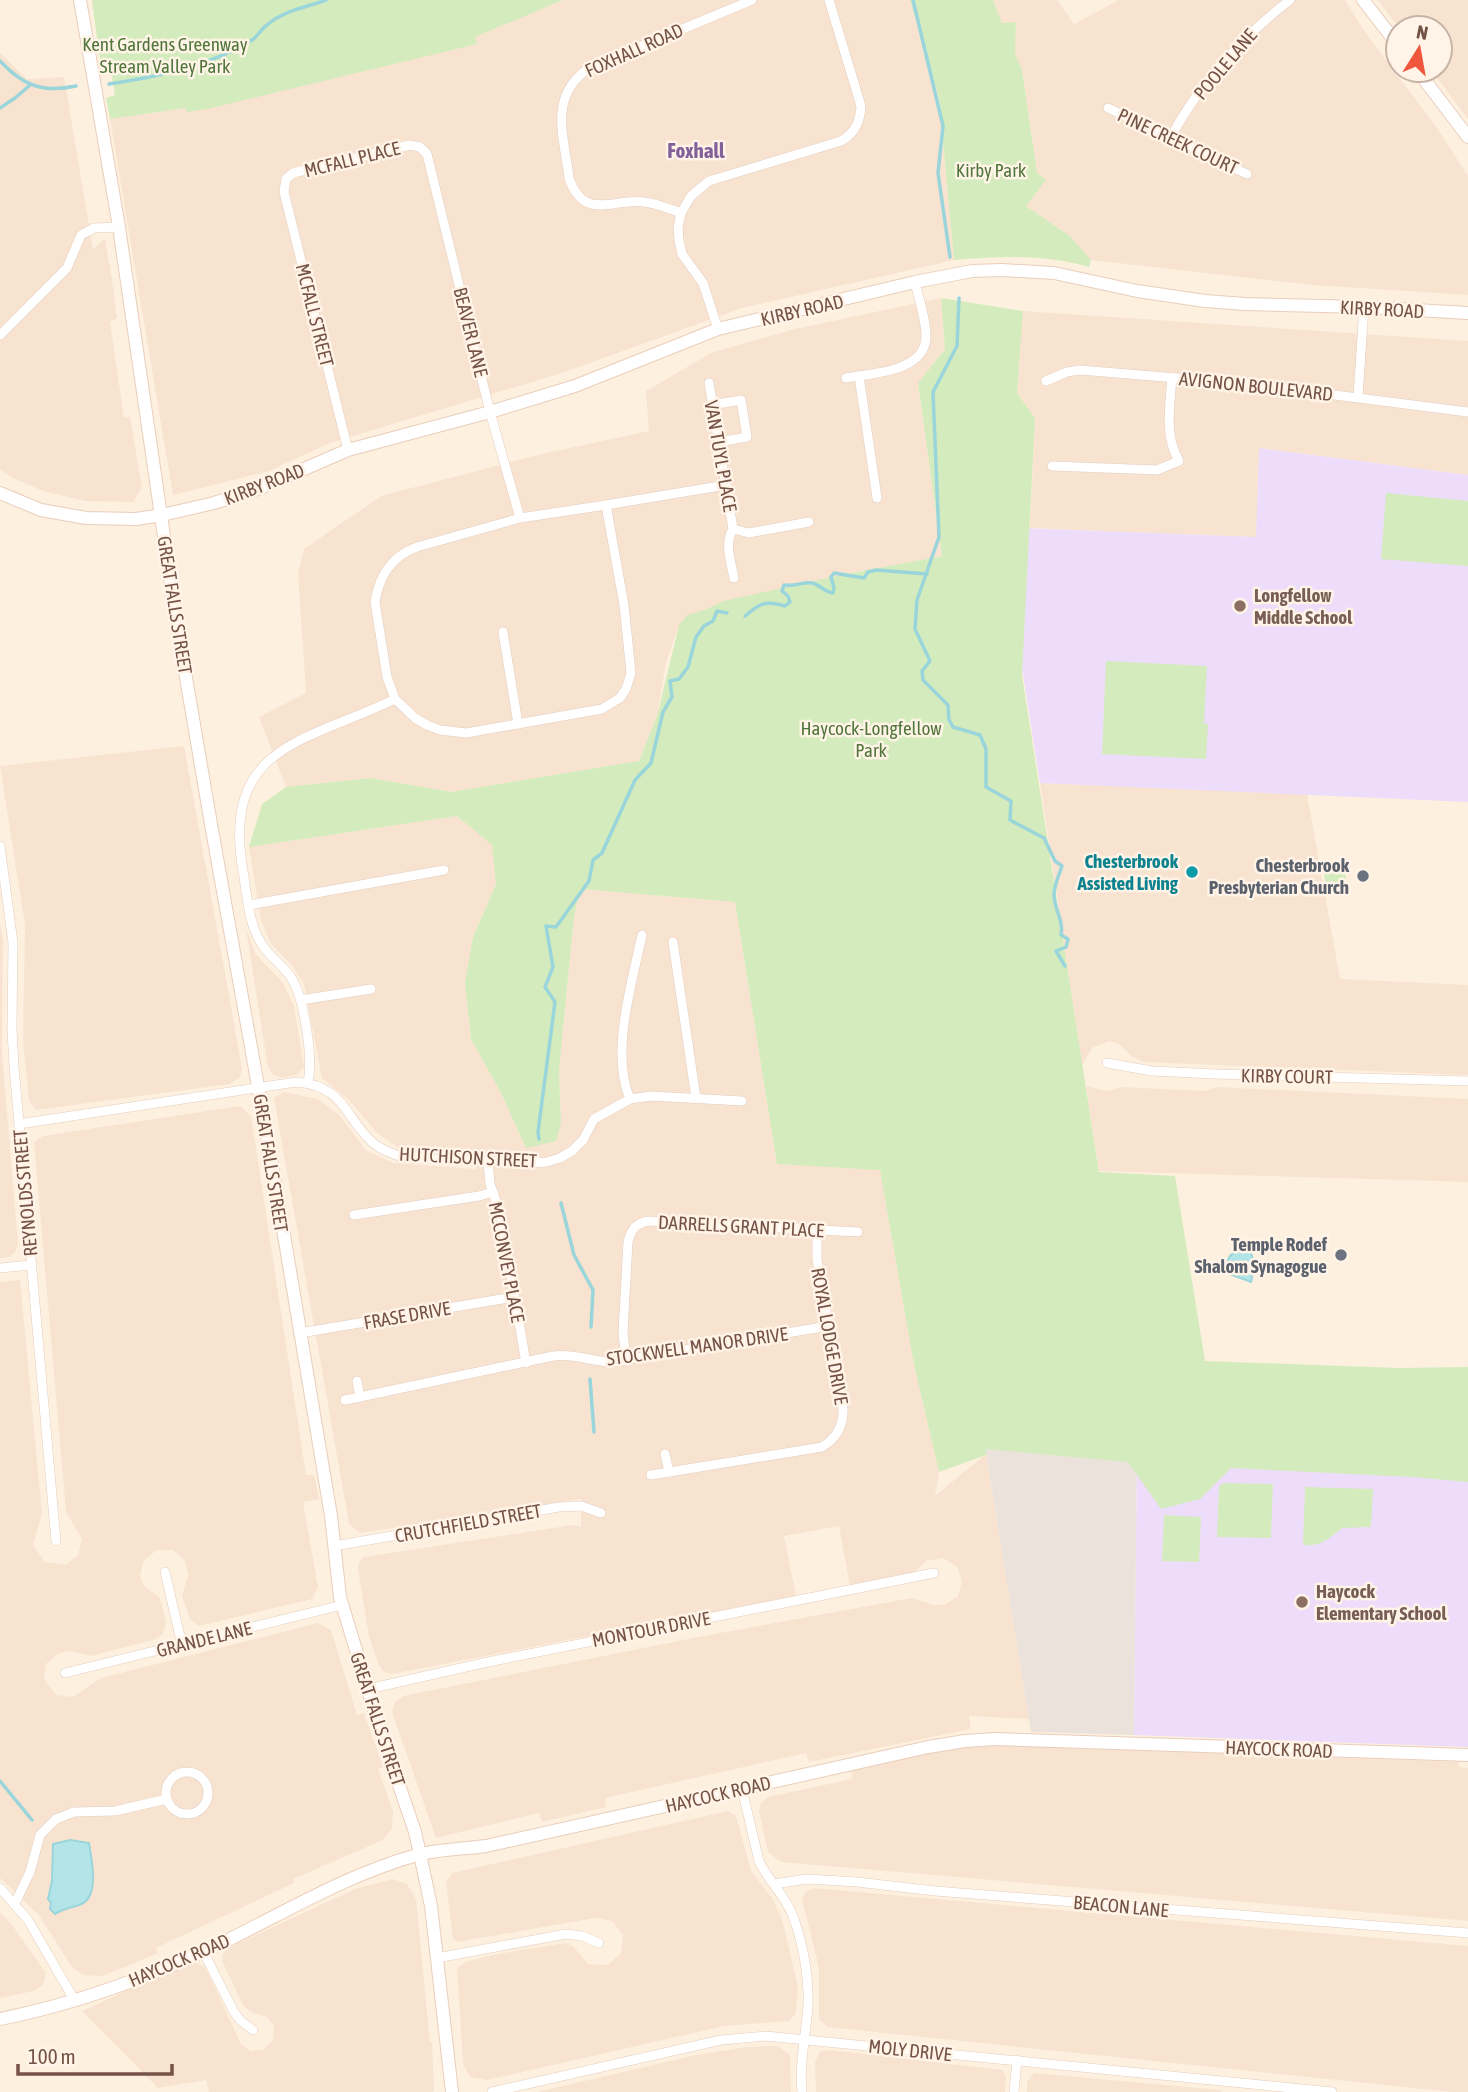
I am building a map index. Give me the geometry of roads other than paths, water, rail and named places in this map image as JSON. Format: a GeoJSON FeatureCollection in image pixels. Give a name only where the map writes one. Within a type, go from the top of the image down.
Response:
{"type":"FeatureCollection","features":[{"type":"Feature","properties":{"kind":"main road","name":"GREAT FALLS STREET"},"geometry":{"type":"LineString","coordinates":[[80,0],[119,227],[176,619],[259,1087],[342,1605],[420,1854],[431,1906],[452,2092]]}},
{"type":"Feature","properties":{"kind":"main road"},"geometry":{"type":"LineString","coordinates":[[1363,0],[1384,27]]}},
{"type":"Feature","properties":{"kind":"main road"},"geometry":{"type":"LineString","coordinates":[[1429,84],[1468,136]]}},
{"type":"Feature","properties":{"kind":"main road","name":"KIRBY ROAD"},"geometry":{"type":"LineString","coordinates":[[0,493],[41,510],[86,518],[135,519],[162,515],[258,489],[348,450],[575,386],[718,329],[972,271],[1027,270],[1054,273],[1170,297],[1205,301],[1468,313]]}},
{"type":"Feature","properties":{"kind":"main road","name":"HAYCOCK ROAD"},"geometry":{"type":"LineString","coordinates":[[0,2019],[47,2010],[124,1984],[203,1951],[382,1866],[420,1854],[486,1846],[928,1747],[996,1739],[1468,1755]]}},
{"type":"Feature","properties":{"kind":"street","name":"FOXHALL ROAD"},"geometry":{"type":"LineString","coordinates":[[681,213],[643,202],[628,201],[599,206],[581,198],[569,178],[561,117],[563,102],[572,82],[589,68],[752,0]]}},
{"type":"Feature","properties":{"kind":"street"},"geometry":{"type":"LineString","coordinates":[[718,329],[708,292],[682,254],[678,228],[681,213],[691,196],[709,181],[841,141],[854,130],[860,116],[860,102],[829,0]]}},
{"type":"Feature","properties":{"kind":"street","name":"POOLE LANE"},"geometry":{"type":"LineString","coordinates":[[1171,137],[1182,116],[1236,48],[1252,30],[1290,0]]}},
{"type":"Feature","properties":{"kind":"street","name":"PINE CREEK COURT"},"geometry":{"type":"LineString","coordinates":[[1108,108],[1247,174]]}},
{"type":"Feature","properties":{"kind":"street","name":"MCFALL PLACE"},"geometry":{"type":"LineString","coordinates":[[283,177],[422,144]]}},
{"type":"Feature","properties":{"kind":"street","name":"BEAVER LANE"},"geometry":{"type":"LineString","coordinates":[[422,144],[427,154],[490,412],[520,518]]}},
{"type":"Feature","properties":{"kind":"street","name":"MCFALL STREET"},"geometry":{"type":"LineString","coordinates":[[283,177],[284,192],[348,450]]}},
{"type":"Feature","properties":{"kind":"street"},"geometry":{"type":"LineString","coordinates":[[0,335],[67,268],[81,235],[94,228],[119,227]]}},
{"type":"Feature","properties":{"kind":"street"},"geometry":{"type":"LineString","coordinates":[[846,379],[901,367],[919,357],[926,341],[926,332],[915,282]]}},
{"type":"Feature","properties":{"kind":"street"},"geometry":{"type":"LineString","coordinates":[[1358,397],[1364,307]]}},
{"type":"Feature","properties":{"kind":"street","name":"AVIGNON BOULEVARD"},"geometry":{"type":"LineString","coordinates":[[1046,382],[1067,372],[1080,370],[1259,385],[1468,412]]}},
{"type":"Feature","properties":{"kind":"street"},"geometry":{"type":"LineString","coordinates":[[859,376],[877,498]]}},
{"type":"Feature","properties":{"kind":"street"},"geometry":{"type":"LineString","coordinates":[[1052,466],[1157,470],[1179,461],[1168,428],[1171,377]]}},
{"type":"Feature","properties":{"kind":"street","name":"VAN TUYL PLACE"},"geometry":{"type":"LineString","coordinates":[[709,383],[733,529],[729,536],[729,546],[734,578]]}},
{"type":"Feature","properties":{"kind":"street"},"geometry":{"type":"LineString","coordinates":[[712,405],[741,400],[747,437],[719,442]]}},
{"type":"Feature","properties":{"kind":"street"},"geometry":{"type":"LineString","coordinates":[[606,505],[624,605],[631,673],[620,698],[601,709],[466,733],[440,730],[415,718],[395,699],[387,677],[375,602],[377,590],[387,569],[407,550],[520,518],[726,485]]}},
{"type":"Feature","properties":{"kind":"street","name":"VAN TUYL PLACE"},"geometry":{"type":"LineString","coordinates":[[733,529],[749,533],[809,522]]}},
{"type":"Feature","properties":{"kind":"street"},"geometry":{"type":"LineString","coordinates":[[503,632],[519,724]]}},
{"type":"Feature","properties":{"kind":"street"},"geometry":{"type":"LineString","coordinates":[[19,1124],[259,1087],[308,1083],[310,1060],[300,1000],[290,977],[261,944],[249,905],[239,839],[245,793],[264,765],[291,743],[395,699]]}},
{"type":"Feature","properties":{"kind":"street","name":"REYNOLDS STREET"},"geometry":{"type":"LineString","coordinates":[[0,846],[13,943],[12,1029],[55,1541]]}},
{"type":"Feature","properties":{"kind":"street"},"geometry":{"type":"LineString","coordinates":[[249,905],[444,870]]}},
{"type":"Feature","properties":{"kind":"street"},"geometry":{"type":"LineString","coordinates":[[642,935],[624,1023],[623,1078],[630,1099],[651,1096],[742,1101]]}},
{"type":"Feature","properties":{"kind":"street"},"geometry":{"type":"LineString","coordinates":[[673,942],[696,1098]]}},
{"type":"Feature","properties":{"kind":"street"},"geometry":{"type":"LineString","coordinates":[[300,1000],[371,989]]}},
{"type":"Feature","properties":{"kind":"street","name":"KIRBY COURT"},"geometry":{"type":"LineString","coordinates":[[1107,1063],[1152,1071],[1468,1081]]}},
{"type":"Feature","properties":{"kind":"street","name":"HUTCHISON STREET"},"geometry":{"type":"LineString","coordinates":[[308,1083],[334,1096],[373,1143],[407,1158],[533,1163],[559,1158],[572,1151],[583,1140],[594,1119],[630,1099]]}},
{"type":"Feature","properties":{"kind":"street","name":"MCCONVEY PLACE"},"geometry":{"type":"LineString","coordinates":[[488,1162],[488,1176],[500,1212],[526,1363]]}},
{"type":"Feature","properties":{"kind":"street"},"geometry":{"type":"LineString","coordinates":[[354,1215],[493,1192]]}},
{"type":"Feature","properties":{"kind":"street","name":"DARRELLS GRANT PLACE"},"geometry":{"type":"LineString","coordinates":[[626,1361],[624,1319],[628,1242],[636,1225],[649,1221],[858,1232]]}},
{"type":"Feature","properties":{"kind":"street","name":"ROYAL LODGE DRIVE"},"geometry":{"type":"LineString","coordinates":[[669,1472],[822,1447],[829,1443],[841,1427],[843,1414],[817,1259],[817,1229]]}},
{"type":"Feature","properties":{"kind":"street"},"geometry":{"type":"LineString","coordinates":[[0,1268],[31,1265]]}},
{"type":"Feature","properties":{"kind":"street","name":"FRASE DRIVE"},"geometry":{"type":"LineString","coordinates":[[300,1334],[514,1297]]}},
{"type":"Feature","properties":{"kind":"street","name":"STOCKWELL MANOR DRIVE"},"geometry":{"type":"LineString","coordinates":[[345,1400],[563,1355],[604,1362],[626,1361],[829,1326]]}},
{"type":"Feature","properties":{"kind":"street"},"geometry":{"type":"LineString","coordinates":[[357,1381],[360,1397]]}},
{"type":"Feature","properties":{"kind":"street"},"geometry":{"type":"LineString","coordinates":[[651,1475],[669,1472],[666,1454]]}},
{"type":"Feature","properties":{"kind":"street","name":"CRUTCHFIELD STREET"},"geometry":{"type":"LineString","coordinates":[[334,1546],[559,1507],[581,1506],[601,1513]]}},
{"type":"Feature","properties":{"kind":"street"},"geometry":{"type":"LineString","coordinates":[[164,1572],[182,1645]]}},
{"type":"Feature","properties":{"kind":"street","name":"MONTOUR DRIVE"},"geometry":{"type":"LineString","coordinates":[[368,1689],[488,1662],[934,1573]]}},
{"type":"Feature","properties":{"kind":"street","name":"GRANDE LANE"},"geometry":{"type":"LineString","coordinates":[[65,1673],[342,1605]]}},
{"type":"Feature","properties":{"kind":"street"},"geometry":{"type":"LineString","coordinates":[[189,1772],[200,1776],[208,1788],[203,1807],[190,1814],[176,1811],[167,1800],[170,1781],[182,1773],[189,1772]]}},
{"type":"Feature","properties":{"kind":"street"},"geometry":{"type":"LineString","coordinates":[[742,1789],[759,1861],[785,1899],[794,1918],[804,1961],[808,1984],[801,2072],[802,2092]]}},
{"type":"Feature","properties":{"kind":"street"},"geometry":{"type":"LineString","coordinates":[[15,1903],[30,1872],[40,1835],[57,1819],[74,1812],[115,1811],[167,1800]]}},
{"type":"Feature","properties":{"kind":"street","name":"BEACON LANE"},"geometry":{"type":"LineString","coordinates":[[774,1884],[807,1879],[857,1882],[935,1891],[1468,1933]]}},
{"type":"Feature","properties":{"kind":"street"},"geometry":{"type":"LineString","coordinates":[[0,1888],[15,1903],[44,1945],[75,2001]]}},
{"type":"Feature","properties":{"kind":"street"},"geometry":{"type":"LineString","coordinates":[[437,1958],[566,1934],[599,1942]]}},
{"type":"Feature","properties":{"kind":"street"},"geometry":{"type":"LineString","coordinates":[[203,1951],[234,2012],[253,2031]]}},
{"type":"Feature","properties":{"kind":"street","name":"MOLY DRIVE"},"geometry":{"type":"LineString","coordinates":[[492,2092],[722,2039],[766,2036],[1017,2060],[1241,2087],[1332,2092]]}},
{"type":"Feature","properties":{"kind":"street"},"geometry":{"type":"LineString","coordinates":[[1014,2092],[1017,2060]]}},
{"type":"Feature","properties":{"kind":"water"},"geometry":{"type":"Polygon","coordinates":[[[1244,1244],[1252,1257],[1251,1282],[1229,1274],[1224,1268],[1230,1256],[1244,1244]]]}},
{"type":"Feature","properties":{"kind":"water"},"geometry":{"type":"Polygon","coordinates":[[[70,1840],[89,1843],[92,1890],[85,1902],[55,1914],[50,1909],[51,1903],[48,1899],[52,1881],[53,1844],[70,1840]]]}},
{"type":"Feature","properties":{"kind":"waterway"},"geometry":{"type":"LineString","coordinates":[[109,84],[201,64],[252,40],[280,16],[326,0]]}},
{"type":"Feature","properties":{"kind":"waterway"},"geometry":{"type":"LineString","coordinates":[[913,0],[943,126],[938,173],[950,257]]}},
{"type":"Feature","properties":{"kind":"waterway"},"geometry":{"type":"LineString","coordinates":[[0,61],[25,82],[34,86],[53,89],[76,86]]}},
{"type":"Feature","properties":{"kind":"waterway"},"geometry":{"type":"LineString","coordinates":[[0,108],[29,86]]}},
{"type":"Feature","properties":{"kind":"waterway"},"geometry":{"type":"LineString","coordinates":[[959,298],[957,346],[933,392],[939,537],[917,600],[915,629],[930,661],[922,671],[923,680],[948,705],[949,720],[953,727],[980,735],[986,749],[986,787],[1011,801],[1010,820],[1044,838],[1055,861],[1062,866],[1054,895],[1061,935],[1068,939],[1066,947],[1056,951],[1065,966]]}},
{"type":"Feature","properties":{"kind":"waterway"},"geometry":{"type":"LineString","coordinates":[[745,616],[764,604],[785,606],[790,602],[782,591],[784,585],[812,583],[833,593],[831,577],[834,573],[864,578],[868,572],[876,570],[927,574]]}},
{"type":"Feature","properties":{"kind":"waterway"},"geometry":{"type":"LineString","coordinates":[[539,1139],[555,1002],[545,987],[553,967],[546,926],[556,927],[589,881],[593,860],[602,853],[635,780],[651,763],[663,712],[672,697],[670,681],[679,679],[688,667],[696,637],[704,626],[713,621],[717,611],[727,613]]}},
{"type":"Feature","properties":{"kind":"waterway"},"geometry":{"type":"LineString","coordinates":[[561,1203],[574,1255],[593,1290],[591,1327]]}},
{"type":"Feature","properties":{"kind":"waterway"},"geometry":{"type":"LineString","coordinates":[[590,1379],[594,1432]]}},
{"type":"Feature","properties":{"kind":"waterway"},"geometry":{"type":"LineString","coordinates":[[0,1781],[32,1820]]}},
{"type":"Feature","properties":{"kind":"place","name":"Longfellow Middle School"},"geometry":{"type":"Point","coordinates":[1240,606]}},
{"type":"Feature","properties":{"kind":"place","name":"Chesterbrook Assisted Living"},"geometry":{"type":"Point","coordinates":[1192,872]}},
{"type":"Feature","properties":{"kind":"place","name":"Chesterbrook Presbyterian Church"},"geometry":{"type":"Point","coordinates":[1363,876]}},
{"type":"Feature","properties":{"kind":"place","name":"Temple Rodef Shalom Synagogue"},"geometry":{"type":"Point","coordinates":[1341,1255]}},
{"type":"Feature","properties":{"kind":"place","name":"Haycock Elementary School"},"geometry":{"type":"Point","coordinates":[1302,1602]}},
{"type":"Feature","properties":{"kind":"district","name":"Foxhall"},"geometry":{"type":"Point","coordinates":[696,151]}},
{"type":"Feature","properties":{"kind":"park label","name":"Kent Gardens Greenway Stream Valley Park"},"geometry":{"type":"Point","coordinates":[165,55]}},
{"type":"Feature","properties":{"kind":"park label","name":"Kirby Park"},"geometry":{"type":"Point","coordinates":[991,170]}},
{"type":"Feature","properties":{"kind":"park label","name":"Haycock-Longfellow Park"},"geometry":{"type":"Point","coordinates":[871,739]}}]}
